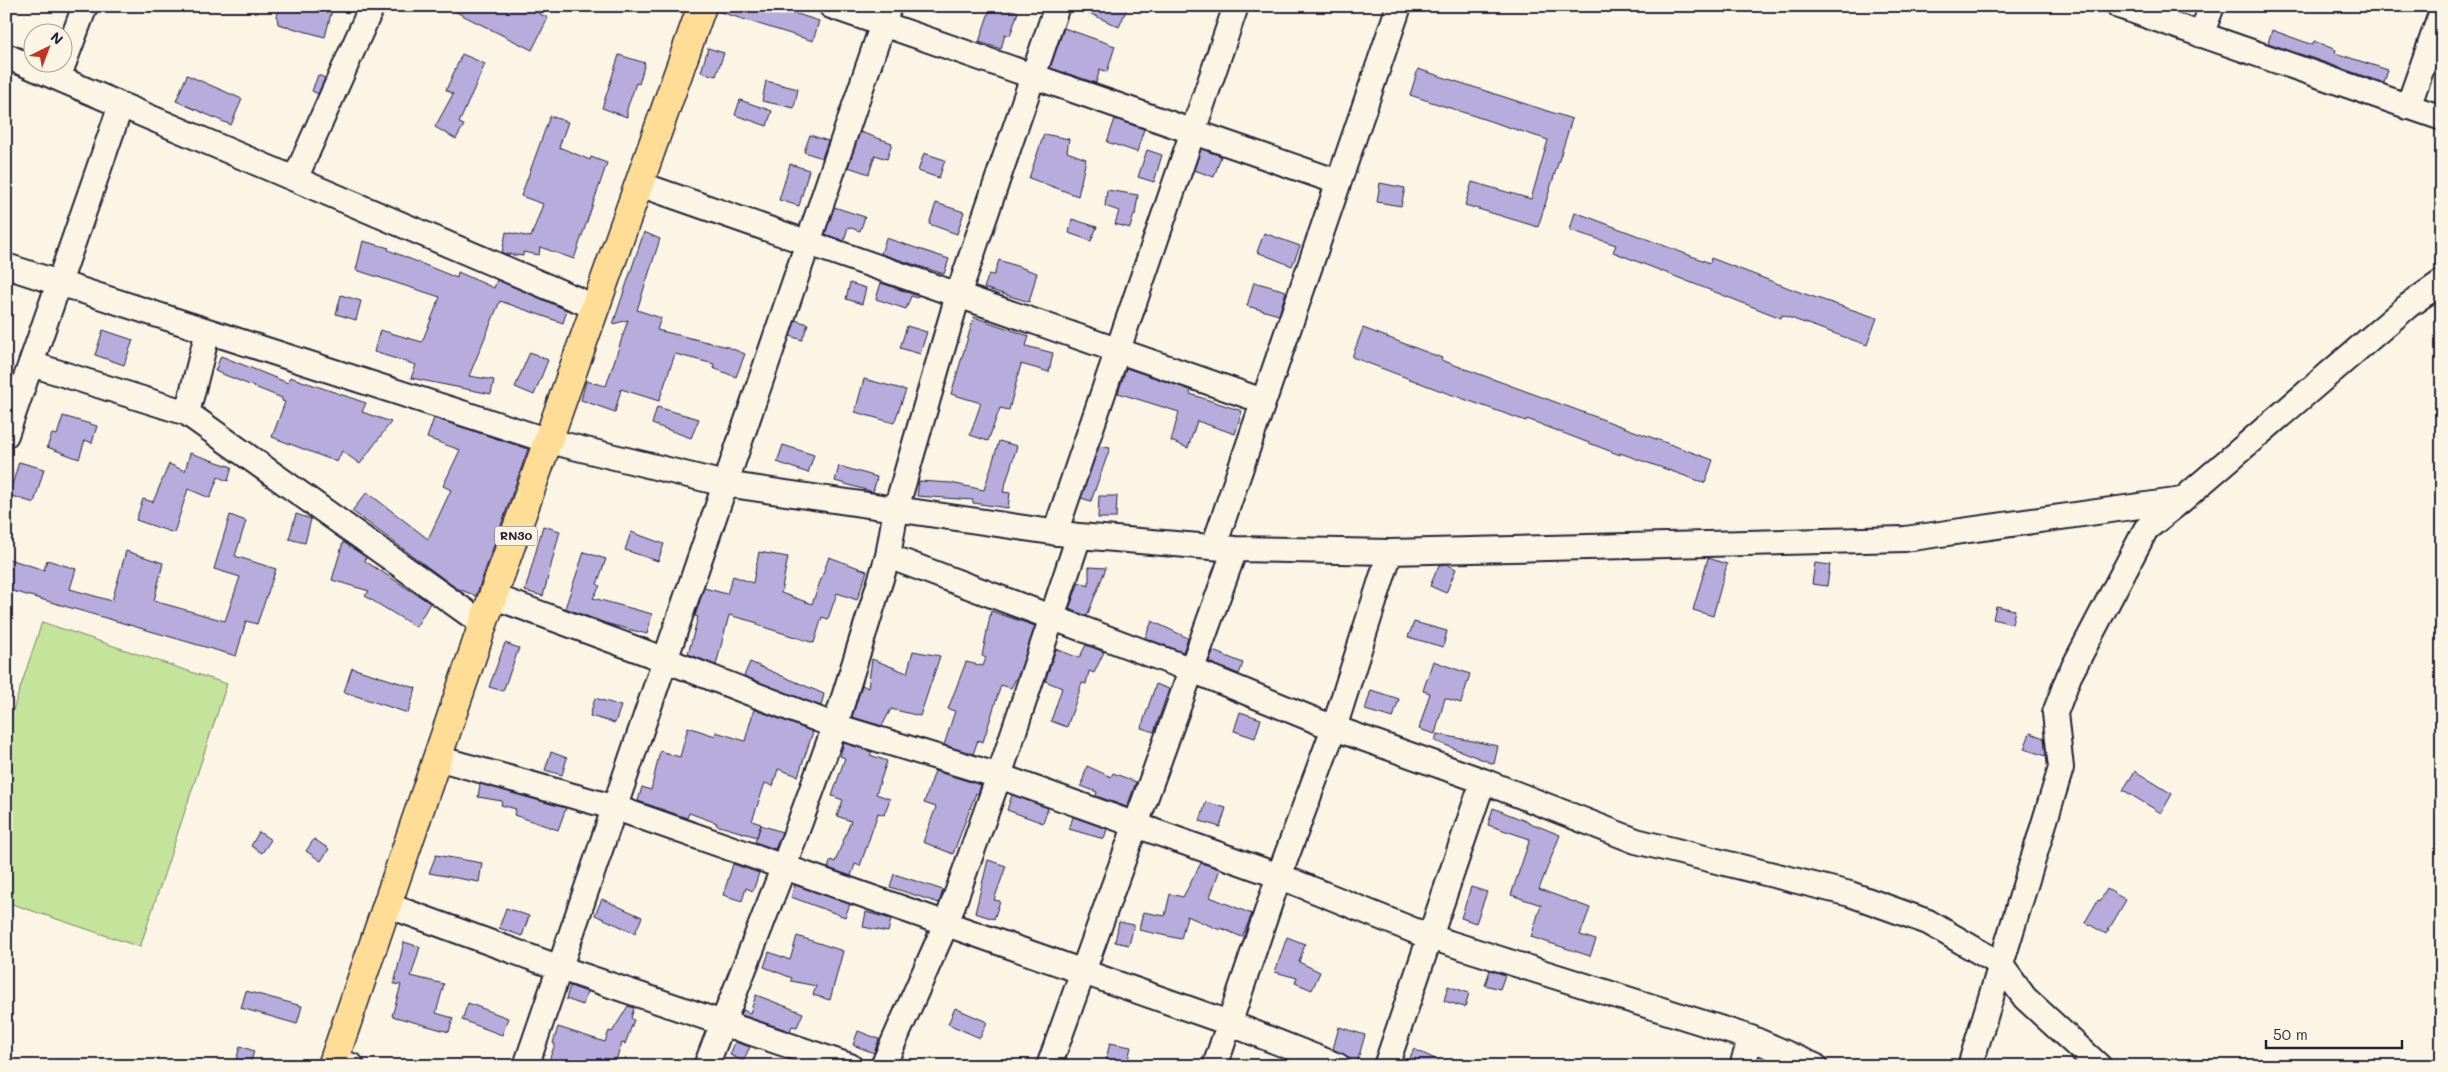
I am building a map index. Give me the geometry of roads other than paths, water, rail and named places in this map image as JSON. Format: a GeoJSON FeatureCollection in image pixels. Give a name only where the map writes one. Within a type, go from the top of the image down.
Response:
{"type":"FeatureCollection","features":[{"type":"Feature","properties":{"kind":"main road","name":"RN30"},"geometry":{"type":"LineString","coordinates":[[339,1064],[387,905],[437,758],[702,6]]}},
{"type":"Feature","properties":{"kind":"street"},"geometry":{"type":"LineString","coordinates":[[58,78],[85,6]]}},
{"type":"Feature","properties":{"kind":"street"},"geometry":{"type":"LineString","coordinates":[[294,179],[372,6]]}},
{"type":"Feature","properties":{"kind":"street"},"geometry":{"type":"LineString","coordinates":[[832,6],[886,15],[1033,76],[1338,182]]}},
{"type":"Feature","properties":{"kind":"street"},"geometry":{"type":"LineString","coordinates":[[706,1066],[784,866],[834,726],[888,556],[896,509],[958,295],[1057,6]]}},
{"type":"Feature","properties":{"kind":"street"},"geometry":{"type":"LineString","coordinates":[[1055,533],[1236,6]]}},
{"type":"Feature","properties":{"kind":"street"},"geometry":{"type":"LineString","coordinates":[[1049,1066],[1135,823],[1192,670],[1263,401],[1399,6]]}},
{"type":"Feature","properties":{"kind":"street"},"geometry":{"type":"LineString","coordinates":[[2118,6],[2442,118]]}},
{"type":"Feature","properties":{"kind":"street"},"geometry":{"type":"LineString","coordinates":[[2201,35],[2212,6]]}},
{"type":"Feature","properties":{"kind":"street"},"geometry":{"type":"LineString","coordinates":[[2408,107],[2442,12]]}},
{"type":"Feature","properties":{"kind":"street"},"geometry":{"type":"LineString","coordinates":[[526,1066],[616,808],[663,659],[886,15]]}},
{"type":"Feature","properties":{"kind":"street"},"geometry":{"type":"LineString","coordinates":[[6,56],[595,308]]}},
{"type":"Feature","properties":{"kind":"street"},"geometry":{"type":"LineString","coordinates":[[6,435],[121,105]]}},
{"type":"Feature","properties":{"kind":"street"},"geometry":{"type":"LineString","coordinates":[[639,184],[1263,401]]}},
{"type":"Feature","properties":{"kind":"street"},"geometry":{"type":"LineString","coordinates":[[6,266],[549,441],[725,484],[1078,536],[1224,547],[1390,552],[1905,539],[2182,500]]}},
{"type":"Feature","properties":{"kind":"street"},"geometry":{"type":"LineString","coordinates":[[1970,1066],[2061,768],[2055,713],[2069,676],[2146,529],[2409,305],[2442,282]]}},
{"type":"Feature","properties":{"kind":"street"},"geometry":{"type":"LineString","coordinates":[[188,413],[208,331]]}},
{"type":"Feature","properties":{"kind":"street"},"geometry":{"type":"LineString","coordinates":[[31,364],[188,413],[483,624]]}},
{"type":"Feature","properties":{"kind":"street"},"geometry":{"type":"LineString","coordinates":[[883,1066],[946,924],[1053,618],[1078,536]]}},
{"type":"Feature","properties":{"kind":"street"},"geometry":{"type":"LineString","coordinates":[[1215,1066],[1279,876],[1334,728],[1390,552]]}},
{"type":"Feature","properties":{"kind":"street"},"geometry":{"type":"LineString","coordinates":[[888,556],[1192,670],[1334,728],[1483,780],[1636,841],[1850,894],[1928,922],[2000,964],[2025,998],[2099,1066]]}},
{"type":"Feature","properties":{"kind":"street"},"geometry":{"type":"LineString","coordinates":[[495,597],[663,659],[834,726],[999,776],[1135,823],[1279,876],[1430,936],[1751,1038],[1815,1066]]}},
{"type":"Feature","properties":{"kind":"street"},"geometry":{"type":"LineString","coordinates":[[437,758],[616,808],[1229,1023],[1338,1066]]}},
{"type":"Feature","properties":{"kind":"street"},"geometry":{"type":"LineString","coordinates":[[1386,1066],[1483,780]]}},
{"type":"Feature","properties":{"kind":"street"},"geometry":{"type":"LineString","coordinates":[[387,905],[560,968],[850,1066]]}},
{"type":"Feature","properties":{"kind":"street"},"geometry":{"type":"LineString","coordinates":[[1742,1066],[1751,1038]]}}]}
